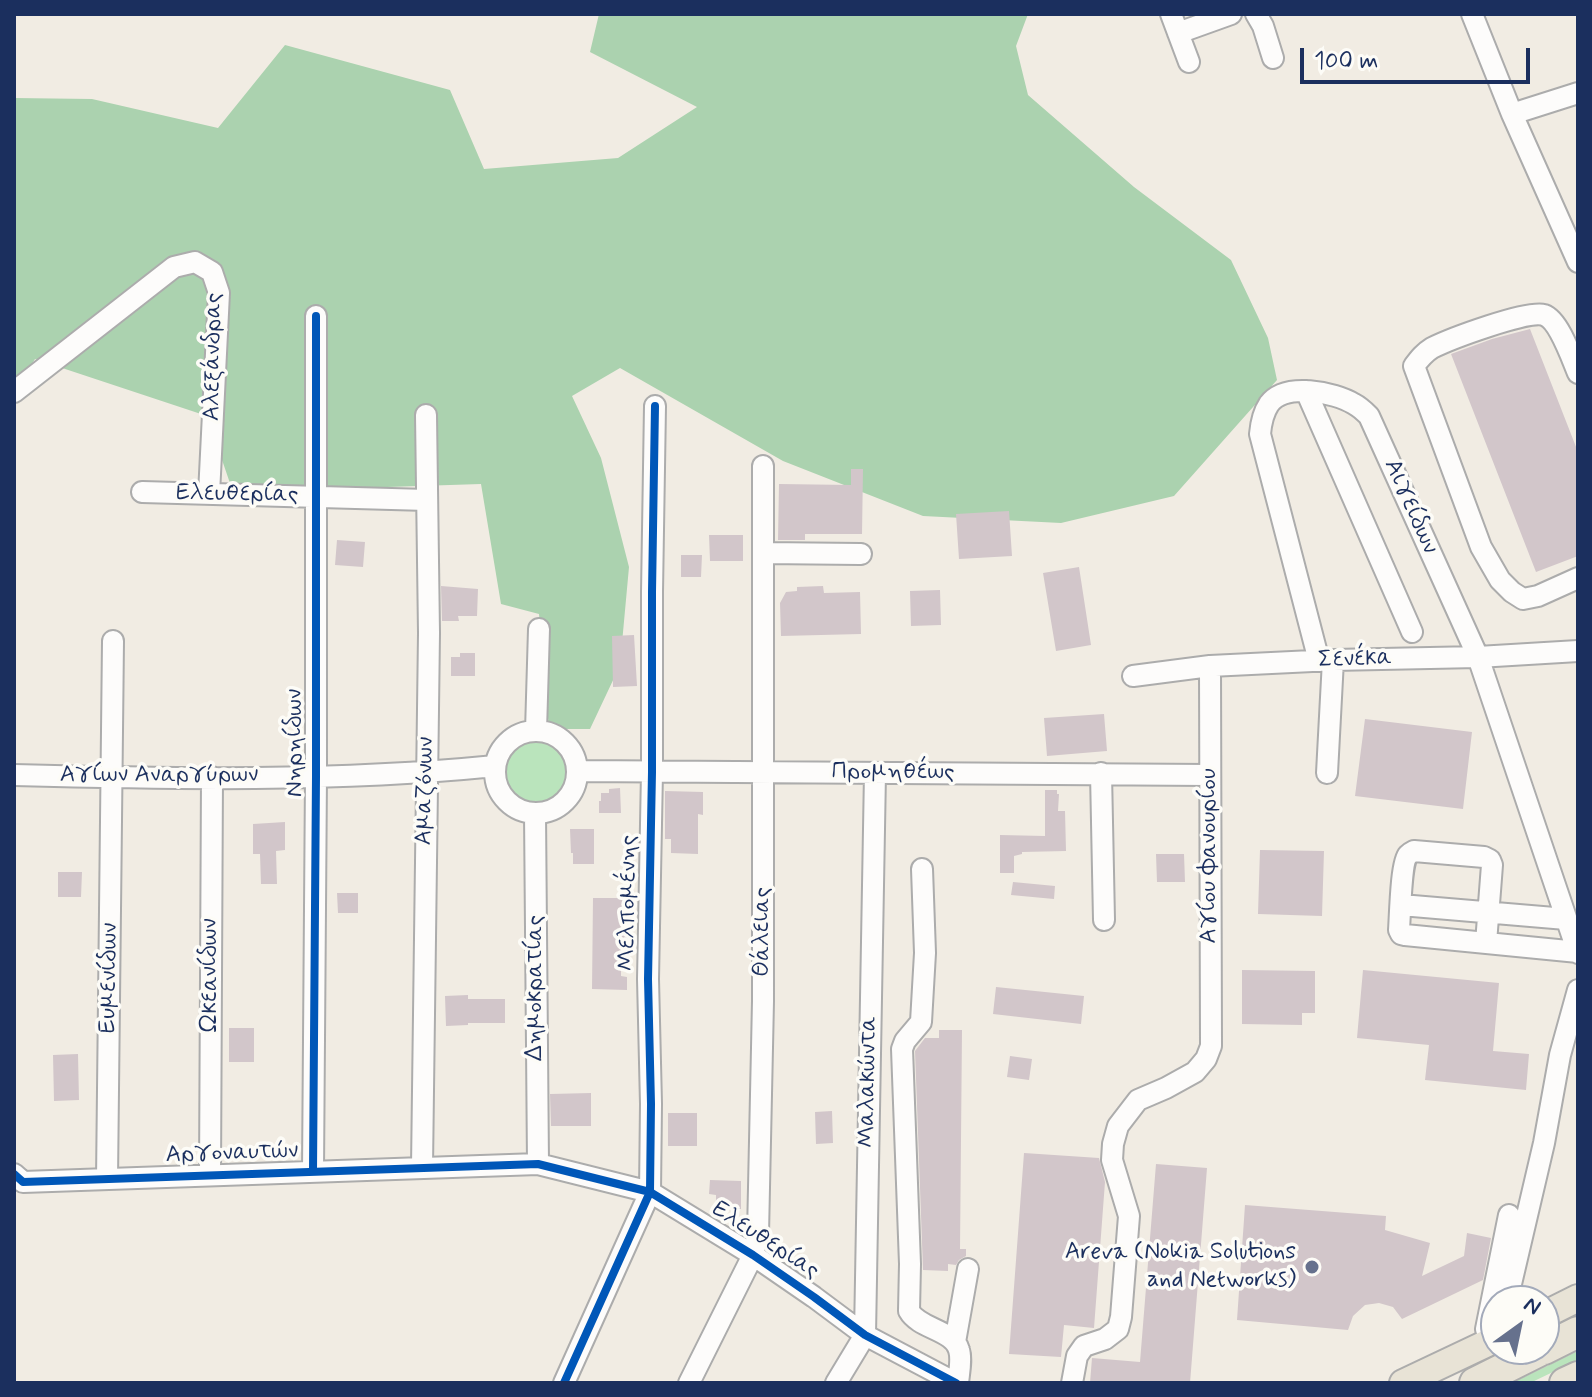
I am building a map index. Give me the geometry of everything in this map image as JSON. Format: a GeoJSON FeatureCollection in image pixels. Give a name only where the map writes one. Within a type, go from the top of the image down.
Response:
{"type":"FeatureCollection","features":[{"type":"Feature","properties":{"kind":"highway"},"geometry":{"type":"LineString","coordinates":[[1560,1341],[1578,1332]]}},
{"type":"Feature","properties":{"kind":"highway"},"geometry":{"type":"LineString","coordinates":[[1475,1383],[1512,1365]]}},
{"type":"Feature","properties":{"kind":"highway"},"geometry":{"type":"LineString","coordinates":[[1565,1383],[1578,1377]]}},
{"type":"Feature","properties":{"kind":"main road"},"geometry":{"type":"LineString","coordinates":[[1560,1307],[1578,1298]]}},
{"type":"Feature","properties":{"kind":"main road"},"geometry":{"type":"LineString","coordinates":[[1403,1383],[1480,1346]]}},
{"type":"Feature","properties":{"kind":"street"},"geometry":{"type":"LineString","coordinates":[[1189,62],[1174,23],[1231,14]]}},
{"type":"Feature","properties":{"kind":"street"},"geometry":{"type":"LineString","coordinates":[[1256,14],[1273,58]]}},
{"type":"Feature","properties":{"kind":"street"},"geometry":{"type":"LineString","coordinates":[[1472,14],[1512,114],[1578,262]]}},
{"type":"Feature","properties":{"kind":"street"},"geometry":{"type":"LineString","coordinates":[[1512,114],[1578,93]]}},
{"type":"Feature","properties":{"kind":"street","name":"Αλεξάνδρας"},"geometry":{"type":"LineString","coordinates":[[14,392],[174,267],[195,262],[212,272],[219,293],[209,494]]}},
{"type":"Feature","properties":{"kind":"street"},"geometry":{"type":"LineString","coordinates":[[1578,373],[1556,324],[1546,315],[1530,314],[1456,337],[1430,349],[1414,366],[1481,547],[1500,580],[1523,599],[1538,596],[1578,578]]}},
{"type":"Feature","properties":{"kind":"street","name":"Νηρηίδων"},"geometry":{"type":"LineString","coordinates":[[313,1171],[316,316]]}},
{"type":"Feature","properties":{"kind":"street"},"geometry":{"type":"LineString","coordinates":[[1327,773],[1326,661],[1260,434],[1262,417],[1271,400],[1292,391],[1306,391],[1412,632]]}},
{"type":"Feature","properties":{"kind":"street","name":"Αιγείδων"},"geometry":{"type":"LineString","coordinates":[[1306,391],[1338,397],[1355,404],[1369,416],[1478,657],[1578,953]]}},
{"type":"Feature","properties":{"kind":"street","name":"Μελπομένης"},"geometry":{"type":"LineString","coordinates":[[564,1383],[650,1192],[648,979],[655,406]]}},
{"type":"Feature","properties":{"kind":"street","name":"Αμαζόνων"},"geometry":{"type":"LineString","coordinates":[[422,1167],[429,633],[426,415]]}},
{"type":"Feature","properties":{"kind":"street","name":"Θάλειας"},"geometry":{"type":"LineString","coordinates":[[689,1383],[753,1255],[758,1234],[763,1001],[763,466]]}},
{"type":"Feature","properties":{"kind":"street","name":"Ελευθερίας"},"geometry":{"type":"LineString","coordinates":[[142,492],[427,500]]}},
{"type":"Feature","properties":{"kind":"street"},"geometry":{"type":"LineString","coordinates":[[763,553],[861,554]]}},
{"type":"Feature","properties":{"kind":"street"},"geometry":{"type":"LineString","coordinates":[[536,731],[539,629]]}},
{"type":"Feature","properties":{"kind":"street","name":"Ευμενίδων"},"geometry":{"type":"LineString","coordinates":[[107,1179],[113,641]]}},
{"type":"Feature","properties":{"kind":"street","name":"Σενέκα"},"geometry":{"type":"LineString","coordinates":[[1133,676],[1210,666],[1578,651]]}},
{"type":"Feature","properties":{"kind":"street","name":"Αγίου Φανουρίου"},"geometry":{"type":"LineString","coordinates":[[1072,1383],[1077,1356],[1084,1346],[1112,1334],[1118,1329],[1121,1317],[1129,1216],[1112,1160],[1118,1126],[1138,1100],[1195,1072],[1206,1059],[1211,1046],[1210,666]]}},
{"type":"Feature","properties":{"kind":"street"},"geometry":{"type":"LineString","coordinates":[[536,731],[558,737],[568,746],[575,758],[577,771],[575,785],[568,797],[546,812],[535,813],[519,810],[508,802],[495,779],[495,766],[500,751],[508,741],[520,734],[536,731]]}},
{"type":"Feature","properties":{"kind":"street","name":"Αγίων Αναργύρων"},"geometry":{"type":"LineString","coordinates":[[14,775],[316,776],[426,773],[495,766]]}},
{"type":"Feature","properties":{"kind":"street","name":"Προμηθέως"},"geometry":{"type":"LineString","coordinates":[[577,771],[1210,775]]}},
{"type":"Feature","properties":{"kind":"street","name":"Μαλακώντα"},"geometry":{"type":"LineString","coordinates":[[865,1335],[875,773]]}},
{"type":"Feature","properties":{"kind":"street"},"geometry":{"type":"LineString","coordinates":[[1101,773],[1104,920]]}},
{"type":"Feature","properties":{"kind":"street","name":"Ωκεανίδων"},"geometry":{"type":"LineString","coordinates":[[210,1175],[212,777]]}},
{"type":"Feature","properties":{"kind":"street","name":"Δημοκρατίας"},"geometry":{"type":"LineString","coordinates":[[535,813],[538,1164]]}},
{"type":"Feature","properties":{"kind":"street"},"geometry":{"type":"LineString","coordinates":[[1486,943],[1490,860],[1414,851],[1409,854],[1406,857],[1401,905],[1401,934],[1578,953]]}},
{"type":"Feature","properties":{"kind":"street"},"geometry":{"type":"LineString","coordinates":[[922,869],[925,953],[921,1022],[902,1049],[909,1311],[917,1321],[955,1342],[960,1352],[957,1383]]}},
{"type":"Feature","properties":{"kind":"street"},"geometry":{"type":"LineString","coordinates":[[1401,905],[1566,919]]}},
{"type":"Feature","properties":{"kind":"street"},"geometry":{"type":"LineString","coordinates":[[1511,1285],[1544,1143],[1560,1055],[1578,990]]}},
{"type":"Feature","properties":{"kind":"street","name":"Ελευθερίας"},"geometry":{"type":"LineString","coordinates":[[538,1164],[650,1192],[753,1255],[865,1335],[957,1383]]}},
{"type":"Feature","properties":{"kind":"street","name":"Αργοναυτών"},"geometry":{"type":"LineString","coordinates":[[18,1178],[107,1179],[538,1164]]}},
{"type":"Feature","properties":{"kind":"street"},"geometry":{"type":"LineString","coordinates":[[1495,1285],[1509,1215]]}},
{"type":"Feature","properties":{"kind":"street"},"geometry":{"type":"LineString","coordinates":[[955,1342],[968,1269]]}},
{"type":"Feature","properties":{"kind":"street"},"geometry":{"type":"LineString","coordinates":[[836,1383],[865,1335]]}},
{"type":"Feature","properties":{"kind":"green space"},"geometry":{"type":"Polygon","coordinates":[[[599,14],[1028,14],[1016,46],[1028,95],[1134,187],[1231,260],[1268,338],[1277,380],[1174,496],[1061,523],[923,516],[783,461],[620,368],[572,396],[601,458],[629,567],[621,654],[615,676],[590,729],[549,729],[539,614],[501,604],[481,484],[233,492],[207,416],[35,359],[14,394],[14,98],[92,99],[218,128],[285,45],[450,90],[484,169],[618,158],[697,107],[590,52],[599,14]]]}},
{"type":"Feature","properties":{"kind":"green space"},"geometry":{"type":"Polygon","coordinates":[[[535,739],[558,748],[567,771],[558,794],[535,803],[512,794],[503,771],[512,748],[535,739]]]}},
{"type":"Feature","properties":{"kind":"green space"},"geometry":{"type":"Polygon","coordinates":[[[1578,1351],[1578,1360],[1530,1383],[1512,1383],[1549,1365],[1560,1365],[1560,1360],[1578,1351]]]}},
{"type":"Feature","properties":{"kind":"building"},"geometry":{"type":"Polygon","coordinates":[[[1530,329],[1578,452],[1578,556],[1536,572],[1451,354],[1530,329]]]}},
{"type":"Feature","properties":{"kind":"building"},"geometry":{"type":"Polygon","coordinates":[[[851,469],[863,469],[862,534],[805,534],[805,540],[778,540],[779,484],[851,485],[851,469]]]}},
{"type":"Feature","properties":{"kind":"building"},"geometry":{"type":"Polygon","coordinates":[[[1009,511],[1012,556],[959,559],[956,514],[1009,511]]]}},
{"type":"Feature","properties":{"kind":"building"},"geometry":{"type":"Polygon","coordinates":[[[709,535],[743,535],[743,561],[710,561],[709,535]]]}},
{"type":"Feature","properties":{"kind":"building"},"geometry":{"type":"Polygon","coordinates":[[[337,540],[365,542],[363,567],[335,565],[337,540]]]}},
{"type":"Feature","properties":{"kind":"building"},"geometry":{"type":"Polygon","coordinates":[[[681,555],[702,555],[701,577],[681,577],[681,555]]]}},
{"type":"Feature","properties":{"kind":"building"},"geometry":{"type":"Polygon","coordinates":[[[1079,567],[1091,645],[1056,651],[1043,573],[1079,567]]]}},
{"type":"Feature","properties":{"kind":"building"},"geometry":{"type":"Polygon","coordinates":[[[441,586],[478,589],[477,616],[458,616],[459,621],[442,621],[441,586]]]}},
{"type":"Feature","properties":{"kind":"building"},"geometry":{"type":"Polygon","coordinates":[[[823,586],[824,593],[860,592],[861,634],[781,636],[780,603],[786,592],[797,591],[797,587],[823,586]]]}},
{"type":"Feature","properties":{"kind":"building"},"geometry":{"type":"Polygon","coordinates":[[[940,590],[941,625],[911,626],[910,591],[940,590]]]}},
{"type":"Feature","properties":{"kind":"building"},"geometry":{"type":"Polygon","coordinates":[[[634,635],[637,686],[613,687],[612,636],[634,635]]]}},
{"type":"Feature","properties":{"kind":"building"},"geometry":{"type":"Polygon","coordinates":[[[460,653],[475,653],[475,676],[451,676],[451,657],[460,657],[460,653]]]}},
{"type":"Feature","properties":{"kind":"building"},"geometry":{"type":"Polygon","coordinates":[[[1104,714],[1107,751],[1047,756],[1044,718],[1104,714]]]}},
{"type":"Feature","properties":{"kind":"building"},"geometry":{"type":"Polygon","coordinates":[[[1365,719],[1472,732],[1463,809],[1355,796],[1365,719]]]}},
{"type":"Feature","properties":{"kind":"building"},"geometry":{"type":"Polygon","coordinates":[[[620,788],[621,813],[599,813],[601,793],[620,788]]]}},
{"type":"Feature","properties":{"kind":"building"},"geometry":{"type":"Polygon","coordinates":[[[1045,790],[1057,790],[1058,811],[1065,811],[1066,851],[1022,852],[1014,856],[1014,873],[1000,873],[1000,835],[1045,836],[1045,790]]]}},
{"type":"Feature","properties":{"kind":"building"},"geometry":{"type":"Polygon","coordinates":[[[665,791],[703,792],[703,815],[698,814],[698,854],[671,853],[671,839],[665,839],[665,791]]]}},
{"type":"Feature","properties":{"kind":"building"},"geometry":{"type":"Polygon","coordinates":[[[285,822],[285,850],[276,851],[277,884],[261,884],[260,854],[253,854],[253,824],[285,822]]]}},
{"type":"Feature","properties":{"kind":"building"},"geometry":{"type":"Polygon","coordinates":[[[570,829],[594,829],[594,864],[573,864],[570,829]]]}},
{"type":"Feature","properties":{"kind":"building"},"geometry":{"type":"Polygon","coordinates":[[[1260,850],[1324,851],[1322,916],[1258,914],[1260,850]]]}},
{"type":"Feature","properties":{"kind":"building"},"geometry":{"type":"Polygon","coordinates":[[[1156,854],[1184,854],[1185,882],[1157,882],[1156,854]]]}},
{"type":"Feature","properties":{"kind":"building"},"geometry":{"type":"Polygon","coordinates":[[[58,872],[82,872],[81,897],[58,897],[58,872]]]}},
{"type":"Feature","properties":{"kind":"building"},"geometry":{"type":"Polygon","coordinates":[[[1013,882],[1055,886],[1054,899],[1011,895],[1013,882]]]}},
{"type":"Feature","properties":{"kind":"building"},"geometry":{"type":"Polygon","coordinates":[[[337,893],[358,893],[358,913],[338,913],[337,893]]]}},
{"type":"Feature","properties":{"kind":"building"},"geometry":{"type":"Polygon","coordinates":[[[593,898],[623,898],[622,915],[630,915],[630,952],[621,952],[621,976],[627,977],[627,990],[592,989],[593,898]]]}},
{"type":"Feature","properties":{"kind":"building"},"geometry":{"type":"Polygon","coordinates":[[[1242,970],[1315,971],[1315,1013],[1302,1013],[1302,1025],[1242,1024],[1242,970]]]}},
{"type":"Feature","properties":{"kind":"building"},"geometry":{"type":"Polygon","coordinates":[[[1363,970],[1499,983],[1493,1051],[1529,1054],[1526,1090],[1425,1080],[1429,1045],[1357,1038],[1363,970]]]}},
{"type":"Feature","properties":{"kind":"building"},"geometry":{"type":"Polygon","coordinates":[[[996,987],[1084,996],[1081,1024],[993,1014],[996,987]]]}},
{"type":"Feature","properties":{"kind":"building"},"geometry":{"type":"Polygon","coordinates":[[[468,995],[468,999],[505,999],[505,1023],[446,1026],[445,996],[468,995]]]}},
{"type":"Feature","properties":{"kind":"building"},"geometry":{"type":"Polygon","coordinates":[[[229,1028],[254,1028],[254,1062],[229,1062],[229,1028]]]}},
{"type":"Feature","properties":{"kind":"building"},"geometry":{"type":"Polygon","coordinates":[[[939,1030],[962,1030],[960,1249],[966,1249],[966,1256],[956,1265],[948,1264],[948,1271],[923,1270],[915,1051],[925,1038],[939,1038],[939,1030]]]}},
{"type":"Feature","properties":{"kind":"building"},"geometry":{"type":"Polygon","coordinates":[[[78,1054],[79,1100],[54,1101],[53,1055],[78,1054]]]}},
{"type":"Feature","properties":{"kind":"building"},"geometry":{"type":"Polygon","coordinates":[[[1010,1056],[1032,1059],[1029,1080],[1007,1077],[1010,1056]]]}},
{"type":"Feature","properties":{"kind":"building"},"geometry":{"type":"Polygon","coordinates":[[[591,1093],[591,1126],[551,1126],[550,1094],[591,1093]]]}},
{"type":"Feature","properties":{"kind":"building"},"geometry":{"type":"Polygon","coordinates":[[[832,1111],[833,1143],[816,1144],[815,1112],[832,1111]]]}},
{"type":"Feature","properties":{"kind":"building"},"geometry":{"type":"Polygon","coordinates":[[[668,1113],[697,1113],[697,1146],[668,1146],[668,1113]]]}},
{"type":"Feature","properties":{"kind":"building"},"geometry":{"type":"Polygon","coordinates":[[[1024,1153],[1099,1158],[1105,1182],[1094,1328],[1064,1325],[1061,1357],[1009,1354],[1024,1153]]]}},
{"type":"Feature","properties":{"kind":"building"},"geometry":{"type":"Polygon","coordinates":[[[1156,1164],[1207,1168],[1190,1383],[1090,1383],[1092,1358],[1140,1362],[1156,1164]]]}},
{"type":"Feature","properties":{"kind":"building"},"geometry":{"type":"Polygon","coordinates":[[[710,1180],[741,1181],[741,1209],[716,1209],[716,1195],[709,1194],[710,1180]]]}},
{"type":"Feature","properties":{"kind":"building","name":"Areva (Nokia Solutions and Networks)"},"geometry":{"type":"Polygon","coordinates":[[[1245,1205],[1386,1216],[1385,1230],[1430,1243],[1422,1276],[1464,1256],[1467,1233],[1491,1238],[1483,1280],[1402,1319],[1393,1307],[1379,1303],[1365,1305],[1353,1316],[1348,1330],[1237,1320],[1245,1205]]]}},
{"type":"Feature","properties":{"kind":"cycle path"},"geometry":{"type":"LineString","coordinates":[[313,1171],[316,316]]}},
{"type":"Feature","properties":{"kind":"cycle path"},"geometry":{"type":"LineString","coordinates":[[564,1383],[650,1192],[648,979],[655,406]]}},
{"type":"Feature","properties":{"kind":"cycle path"},"geometry":{"type":"LineString","coordinates":[[14,1174],[23,1182],[538,1164],[650,1192],[753,1255],[865,1335],[956,1383]]}},
{"type":"Feature","properties":{"kind":"place","name":"Areva (Nokia Solutions and Networks)"},"geometry":{"type":"Point","coordinates":[1312,1267]}}]}
